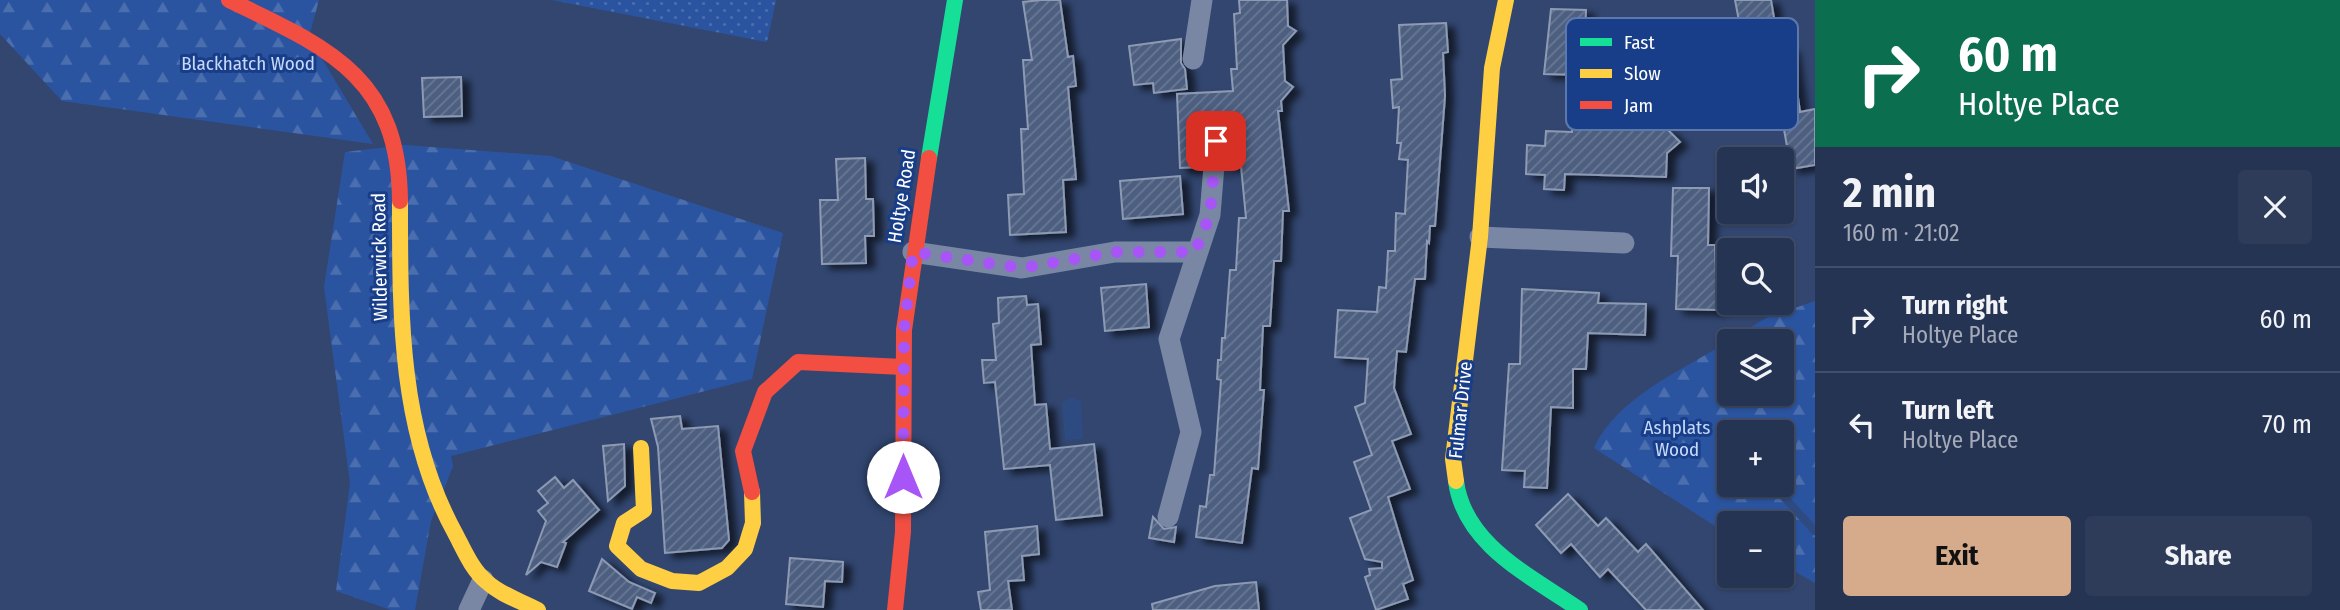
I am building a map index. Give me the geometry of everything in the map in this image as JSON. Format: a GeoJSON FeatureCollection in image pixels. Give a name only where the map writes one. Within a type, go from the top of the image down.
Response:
{"type":"FeatureCollection","features":[{"type":"Feature","properties":{"kind":"street","name":"Wilderwick Road"},"geometry":{"type":"LineString","coordinates":[[229,0],[282,26],[317,48],[356,77],[384,112],[393,134],[399,169],[400,313],[405,372],[423,468],[449,525],[483,580]]}},
{"type":"Feature","properties":{"kind":"street","name":"Holtye Road"},"geometry":{"type":"LineString","coordinates":[[895,610],[903,532],[903,367],[913,252],[955,0]]}},
{"type":"Feature","properties":{"kind":"street"},"geometry":{"type":"LineString","coordinates":[[1193,59],[1202,0]]}},
{"type":"Feature","properties":{"kind":"street","name":"Fulmar Drive"},"geometry":{"type":"LineString","coordinates":[[1506,0],[1492,68],[1480,237],[1453,459],[1458,499],[1475,532],[1502,556],[1580,610]]}},
{"type":"Feature","properties":{"kind":"street"},"geometry":{"type":"LineString","coordinates":[[1168,517],[1191,432],[1169,339],[1195,252],[1210,215],[1216,141]]}},
{"type":"Feature","properties":{"kind":"street"},"geometry":{"type":"LineString","coordinates":[[1480,237],[1624,243]]}},
{"type":"Feature","properties":{"kind":"street"},"geometry":{"type":"LineString","coordinates":[[913,252],[1022,268],[1115,252],[1195,252]]}},
{"type":"Feature","properties":{"kind":"street"},"geometry":{"type":"LineString","coordinates":[[641,448],[644,510],[631,514],[619,529],[617,546],[641,569],[672,581],[699,583],[727,568],[745,549],[753,523],[752,486],[743,451],[765,392],[798,362],[903,367]]}},
{"type":"Feature","properties":{"kind":"street"},"geometry":{"type":"LineString","coordinates":[[469,610],[483,580],[538,610]]}},
{"type":"Feature","properties":{"kind":"green space","name":"Blackhatch Wood"},"geometry":{"type":"Polygon","coordinates":[[[0,0],[319,0],[309,37],[373,144],[62,101],[0,34],[0,0]]]}},
{"type":"Feature","properties":{"kind":"green space"},"geometry":{"type":"Polygon","coordinates":[[[552,0],[776,0],[767,42],[552,0]]]}},
{"type":"Feature","properties":{"kind":"green space"},"geometry":{"type":"Polygon","coordinates":[[[405,145],[551,156],[783,233],[752,379],[451,456],[453,466],[431,521],[415,610],[391,610],[336,591],[350,483],[324,287],[345,152],[405,145]]]}},
{"type":"Feature","properties":{"kind":"green space","name":"Ashplats Wood"},"geometry":{"type":"Polygon","coordinates":[[[1815,301],[1815,583],[1794,571],[1794,511],[1717,511],[1717,527],[1594,448],[1618,414],[1672,374],[1717,348],[1717,406],[1794,406],[1794,329],[1748,329],[1775,315],[1794,315],[1794,308],[1815,301]]]}},
{"type":"Feature","properties":{"kind":"shaded area"},"geometry":{"type":"Polygon","coordinates":[[[1071,397],[1081,401],[1083,439],[1065,440],[1062,403],[1071,397]]]}},
{"type":"Feature","properties":{"kind":"building"},"geometry":{"type":"Polygon","coordinates":[[[1060,0],[1068,57],[1073,56],[1076,86],[1068,87],[1076,179],[1063,180],[1066,232],[1010,235],[1008,195],[1024,194],[1021,129],[1028,129],[1023,60],[1032,60],[1023,2],[1060,0]]]}},
{"type":"Feature","properties":{"kind":"building"},"geometry":{"type":"Polygon","coordinates":[[[1239,0],[1287,0],[1288,26],[1296,31],[1283,45],[1285,81],[1293,87],[1281,101],[1282,111],[1278,111],[1289,211],[1283,211],[1281,261],[1274,261],[1270,326],[1263,326],[1260,390],[1264,390],[1258,469],[1252,468],[1242,543],[1196,537],[1200,506],[1206,507],[1210,475],[1214,475],[1221,380],[1217,379],[1218,360],[1221,360],[1222,338],[1225,338],[1230,270],[1236,270],[1239,218],[1246,218],[1241,166],[1227,166],[1228,136],[1216,128],[1205,134],[1201,167],[1180,168],[1177,94],[1233,91],[1231,69],[1237,69],[1234,14],[1240,13],[1239,0]]]}},
{"type":"Feature","properties":{"kind":"building"},"geometry":{"type":"Polygon","coordinates":[[[1735,0],[1771,0],[1774,18],[1738,18],[1735,0]]]}},
{"type":"Feature","properties":{"kind":"building"},"geometry":{"type":"Polygon","coordinates":[[[1551,9],[1586,10],[1586,18],[1566,18],[1566,75],[1544,74],[1551,9]]]}},
{"type":"Feature","properties":{"kind":"building"},"geometry":{"type":"Polygon","coordinates":[[[1446,23],[1448,52],[1443,53],[1445,96],[1435,226],[1430,226],[1429,243],[1427,241],[1425,279],[1415,279],[1406,352],[1397,351],[1394,388],[1411,434],[1392,441],[1410,489],[1388,497],[1413,580],[1403,584],[1408,599],[1376,610],[1365,577],[1370,575],[1369,569],[1382,568],[1382,562],[1365,559],[1350,518],[1371,510],[1354,462],[1372,455],[1355,407],[1365,403],[1368,359],[1335,357],[1338,310],[1377,312],[1379,287],[1386,288],[1388,251],[1395,251],[1396,213],[1405,214],[1408,160],[1399,159],[1399,107],[1393,108],[1391,80],[1402,79],[1399,25],[1446,23]]]}},
{"type":"Feature","properties":{"kind":"building"},"geometry":{"type":"Polygon","coordinates":[[[1181,39],[1181,63],[1185,69],[1187,89],[1154,93],[1153,83],[1134,85],[1129,46],[1181,39]]]}},
{"type":"Feature","properties":{"kind":"building"},"geometry":{"type":"Polygon","coordinates":[[[461,77],[462,116],[424,117],[422,78],[461,77]]]}},
{"type":"Feature","properties":{"kind":"building"},"geometry":{"type":"Polygon","coordinates":[[[1798,98],[1800,112],[1815,109],[1815,165],[1794,168],[1794,147],[1787,147],[1784,130],[1798,130],[1798,98]]]}},
{"type":"Feature","properties":{"kind":"building"},"geometry":{"type":"Polygon","coordinates":[[[1668,130],[1680,142],[1667,153],[1666,177],[1565,174],[1564,190],[1544,189],[1545,175],[1526,174],[1527,145],[1545,146],[1546,131],[1668,130]]]}},
{"type":"Feature","properties":{"kind":"building"},"geometry":{"type":"Polygon","coordinates":[[[865,158],[866,199],[873,199],[874,236],[865,236],[866,263],[822,264],[820,200],[838,200],[836,159],[865,158]]]}},
{"type":"Feature","properties":{"kind":"building"},"geometry":{"type":"Polygon","coordinates":[[[1180,176],[1183,214],[1123,219],[1120,181],[1180,176]]]}},
{"type":"Feature","properties":{"kind":"building"},"geometry":{"type":"Polygon","coordinates":[[[1673,188],[1709,188],[1708,245],[1715,245],[1717,310],[1676,309],[1678,256],[1671,256],[1673,188]]]}},
{"type":"Feature","properties":{"kind":"building"},"geometry":{"type":"Polygon","coordinates":[[[1146,284],[1149,327],[1105,331],[1101,288],[1146,284]]]}},
{"type":"Feature","properties":{"kind":"building"},"geometry":{"type":"Polygon","coordinates":[[[1522,289],[1599,293],[1598,303],[1646,304],[1645,335],[1588,333],[1586,369],[1573,369],[1573,408],[1551,407],[1547,488],[1524,487],[1525,471],[1502,470],[1509,364],[1520,364],[1522,289]]]}},
{"type":"Feature","properties":{"kind":"building"},"geometry":{"type":"Polygon","coordinates":[[[1026,296],[1027,305],[1038,304],[1041,344],[1031,345],[1035,405],[1046,404],[1050,449],[1094,444],[1102,515],[1056,520],[1050,465],[1004,469],[995,382],[984,383],[982,360],[996,360],[993,324],[999,323],[998,298],[1026,296]]]}},
{"type":"Feature","properties":{"kind":"building"},"geometry":{"type":"Polygon","coordinates":[[[680,416],[682,429],[718,426],[729,540],[722,548],[665,553],[658,447],[651,419],[680,416]]]}},
{"type":"Feature","properties":{"kind":"building"},"geometry":{"type":"Polygon","coordinates":[[[624,444],[625,486],[608,501],[603,446],[624,444]]]}},
{"type":"Feature","properties":{"kind":"building"},"geometry":{"type":"Polygon","coordinates":[[[555,477],[564,488],[573,480],[599,510],[563,542],[566,543],[557,567],[541,562],[526,575],[546,521],[538,511],[548,503],[538,491],[555,477]]]}},
{"type":"Feature","properties":{"kind":"building"},"geometry":{"type":"Polygon","coordinates":[[[1568,494],[1598,526],[1606,518],[1638,552],[1646,544],[1703,610],[1646,610],[1608,569],[1600,577],[1571,544],[1561,553],[1536,525],[1568,494]]]}},
{"type":"Feature","properties":{"kind":"building"},"geometry":{"type":"Polygon","coordinates":[[[1153,517],[1164,529],[1176,527],[1174,542],[1149,538],[1153,517]]]}},
{"type":"Feature","properties":{"kind":"building"},"geometry":{"type":"Polygon","coordinates":[[[1037,526],[1039,554],[1022,556],[1024,580],[1008,581],[1012,610],[981,610],[978,592],[990,590],[985,532],[1037,526]]]}},
{"type":"Feature","properties":{"kind":"building"},"geometry":{"type":"Polygon","coordinates":[[[790,558],[843,562],[842,582],[825,581],[823,607],[786,604],[790,558]]]}},
{"type":"Feature","properties":{"kind":"building"},"geometry":{"type":"Polygon","coordinates":[[[602,559],[629,582],[655,593],[651,603],[637,597],[632,609],[589,591],[602,559]]]}},
{"type":"Feature","properties":{"kind":"building"},"geometry":{"type":"Polygon","coordinates":[[[1256,582],[1259,610],[1153,610],[1152,604],[1215,586],[1256,582]]]}},
{"type":"Feature","properties":{"kind":"waterway"},"geometry":{"type":"LineString","coordinates":[[1784,497],[1815,531]]}},
{"type":"Feature","properties":{"kind":"traffic: fast"},"geometry":{"type":"LineString","coordinates":[[929,158],[955,0]]}},
{"type":"Feature","properties":{"kind":"traffic: fast"},"geometry":{"type":"LineString","coordinates":[[1456,481],[1462,504],[1486,541],[1521,571],[1580,610]]}},
{"type":"Feature","properties":{"kind":"traffic: slow"},"geometry":{"type":"LineString","coordinates":[[1456,481],[1453,459],[1480,237],[1492,68],[1506,0]]}},
{"type":"Feature","properties":{"kind":"traffic: slow"},"geometry":{"type":"LineString","coordinates":[[400,201],[406,372],[423,454],[437,494],[477,572],[498,591],[538,610]]}},
{"type":"Feature","properties":{"kind":"traffic: slow"},"geometry":{"type":"LineString","coordinates":[[641,448],[644,510],[624,523],[617,546],[641,569],[672,581],[699,583],[727,568],[745,549],[753,523],[752,492]]}},
{"type":"Feature","properties":{"kind":"traffic: jam"},"geometry":{"type":"LineString","coordinates":[[229,0],[298,34],[352,72],[372,96],[387,124],[396,159],[400,201]]}},
{"type":"Feature","properties":{"kind":"traffic: jam"},"geometry":{"type":"LineString","coordinates":[[895,610],[903,532],[904,330],[929,158]]}},
{"type":"Feature","properties":{"kind":"traffic: jam"},"geometry":{"type":"LineString","coordinates":[[752,492],[743,451],[765,392],[798,362],[903,367]]}},
{"type":"Feature","properties":{"kind":"route"},"geometry":{"type":"LineString","coordinates":[[903,477],[904,330],[913,252],[1022,268],[1115,252],[1195,252],[1210,215],[1216,141]]}}]}
